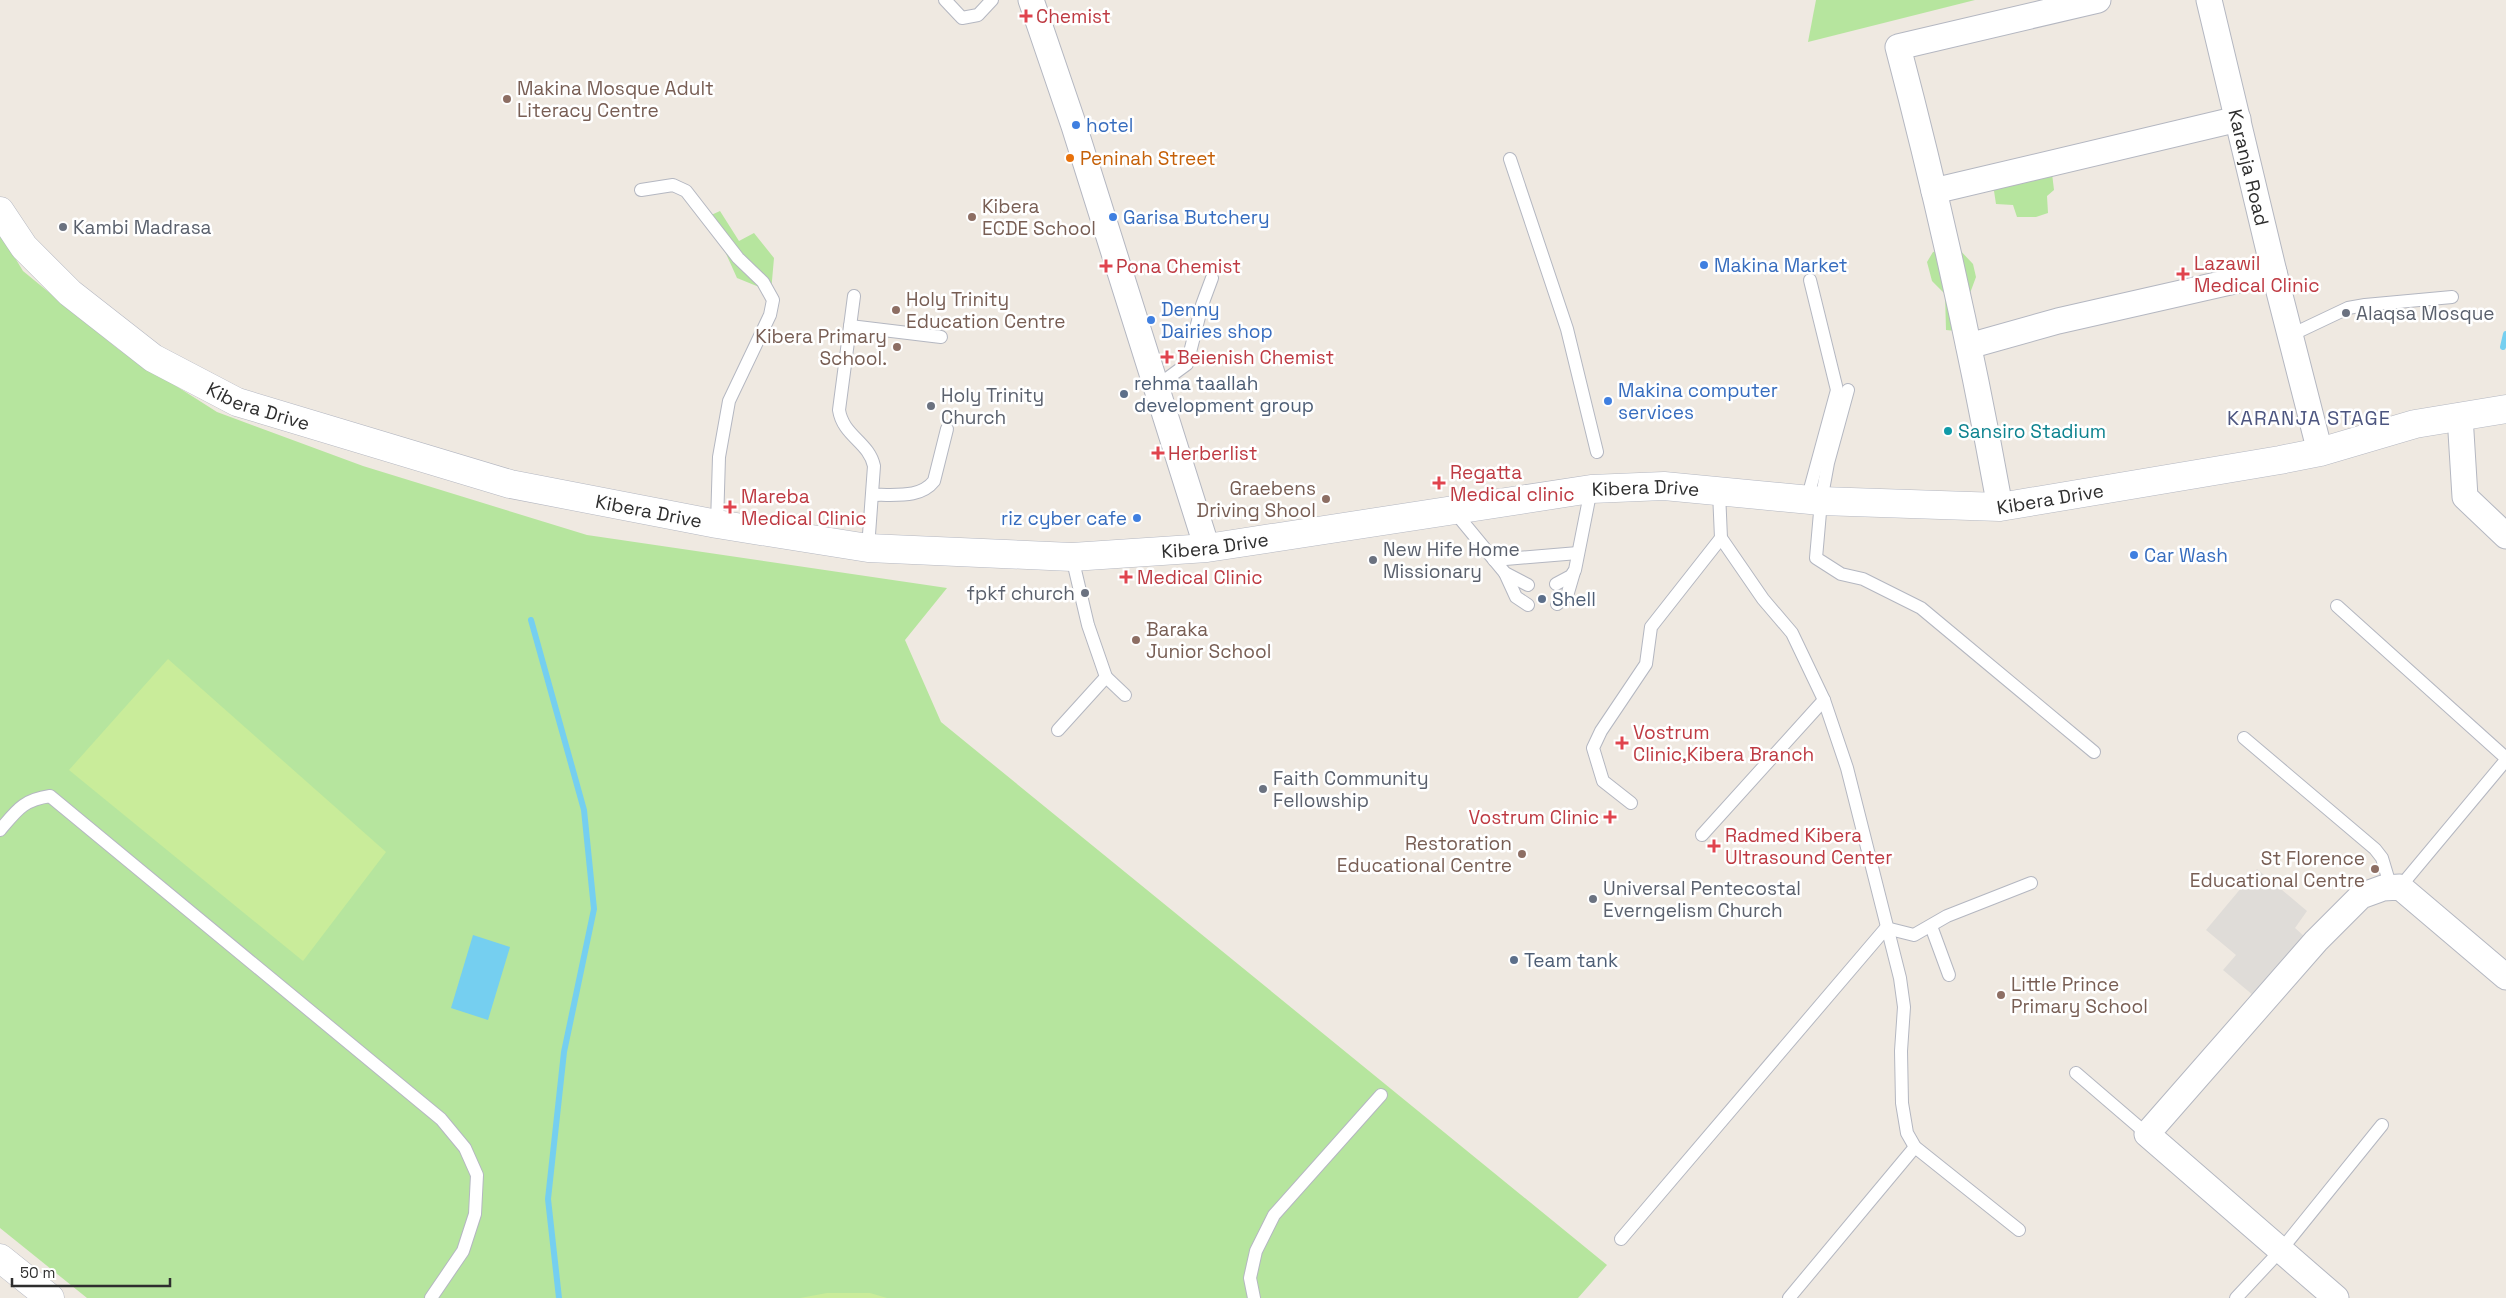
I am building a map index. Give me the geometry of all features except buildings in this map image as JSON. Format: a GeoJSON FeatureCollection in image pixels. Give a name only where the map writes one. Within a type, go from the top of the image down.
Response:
{"type":"FeatureCollection","features":[{"type":"Feature","properties":{"kind":"street"},"geometry":{"type":"LineString","coordinates":[[1030,0],[1074,126],[1207,548]]}},
{"type":"Feature","properties":{"kind":"street"},"geometry":{"type":"LineString","coordinates":[[2000,506],[1969,346],[1934,191],[1898,47],[2098,0]]}},
{"type":"Feature","properties":{"kind":"street","name":"Karanja Road"},"geometry":{"type":"LineString","coordinates":[[2210,0],[2274,272],[2320,452]]}},
{"type":"Feature","properties":{"kind":"street"},"geometry":{"type":"LineString","coordinates":[[1934,191],[2238,119]]}},
{"type":"Feature","properties":{"kind":"street","name":"Kibera Drive"},"geometry":{"type":"LineString","coordinates":[[0,211],[24,246],[70,293],[153,358],[237,402],[510,484],[717,524],[868,548],[1072,557],[1207,548],[1591,489],[1664,486],[1814,501],[2000,506],[2320,452],[2415,424],[2506,409]]}},
{"type":"Feature","properties":{"kind":"street"},"geometry":{"type":"LineString","coordinates":[[1969,346],[2058,321],[2274,272]]}},
{"type":"Feature","properties":{"kind":"street"},"geometry":{"type":"LineString","coordinates":[[2460,416],[2465,497],[2506,536]]}},
{"type":"Feature","properties":{"kind":"street"},"geometry":{"type":"LineString","coordinates":[[2336,1298],[2147,1134],[2316,941],[2361,896],[2383,888],[2395,888],[2506,976]]}},
{"type":"Feature","properties":{"kind":"street"},"geometry":{"type":"LineString","coordinates":[[0,1258],[50,1298]]}},
{"type":"Feature","properties":{"kind":"lane"},"geometry":{"type":"LineString","coordinates":[[944,0],[962,18],[978,15],[992,0]]}},
{"type":"Feature","properties":{"kind":"lane"},"geometry":{"type":"LineString","coordinates":[[1510,159],[1567,329],[1597,452]]}},
{"type":"Feature","properties":{"kind":"lane"},"geometry":{"type":"LineString","coordinates":[[641,190],[673,185],[686,191],[738,258],[763,282],[773,300],[770,315],[729,401],[719,457],[717,524]]}},
{"type":"Feature","properties":{"kind":"lane"},"geometry":{"type":"LineString","coordinates":[[1157,386],[1187,364],[1202,305],[1212,278]]}},
{"type":"Feature","properties":{"kind":"lane"},"geometry":{"type":"LineString","coordinates":[[1810,280],[1837,390],[1814,501],[1816,558],[1841,574],[1863,580],[1921,608],[2094,752]]}},
{"type":"Feature","properties":{"kind":"lane"},"geometry":{"type":"LineString","coordinates":[[854,296],[840,416],[846,430],[872,457],[874,466],[868,548]]}},
{"type":"Feature","properties":{"kind":"lane"},"geometry":{"type":"LineString","coordinates":[[2291,335],[2348,308],[2452,297]]}},
{"type":"Feature","properties":{"kind":"lane"},"geometry":{"type":"LineString","coordinates":[[850,326],[941,338]]}},
{"type":"Feature","properties":{"kind":"lane"},"geometry":{"type":"LineString","coordinates":[[1814,501],[1828,463],[1848,390]]}},
{"type":"Feature","properties":{"kind":"lane"},"geometry":{"type":"LineString","coordinates":[[873,495],[918,493],[929,488],[934,481],[947,428]]}},
{"type":"Feature","properties":{"kind":"lane"},"geometry":{"type":"LineString","coordinates":[[1557,604],[1567,596],[1575,570],[1591,489]]}},
{"type":"Feature","properties":{"kind":"lane"},"geometry":{"type":"LineString","coordinates":[[1719,492],[1721,538],[1763,599],[1792,633],[1824,700],[1847,768],[1902,992],[1902,1104],[1907,1133],[1914,1147],[2019,1230]]}},
{"type":"Feature","properties":{"kind":"lane"},"geometry":{"type":"LineString","coordinates":[[1452,510],[1505,573],[1516,597],[1528,605]]}},
{"type":"Feature","properties":{"kind":"lane"},"geometry":{"type":"LineString","coordinates":[[1631,803],[1603,781],[1593,748],[1600,731],[1646,664],[1651,627],[1721,538]]}},
{"type":"Feature","properties":{"kind":"lane"},"geometry":{"type":"LineString","coordinates":[[1494,560],[1578,553]]}},
{"type":"Feature","properties":{"kind":"lane"},"geometry":{"type":"LineString","coordinates":[[1072,557],[1088,625],[1106,677],[1126,695]]}},
{"type":"Feature","properties":{"kind":"lane"},"geometry":{"type":"LineString","coordinates":[[1556,584],[1571,576],[1575,570]]}},
{"type":"Feature","properties":{"kind":"lane"},"geometry":{"type":"LineString","coordinates":[[1505,573],[1528,585]]}},
{"type":"Feature","properties":{"kind":"lane"},"geometry":{"type":"LineString","coordinates":[[2244,738],[2376,849],[2395,888],[2506,759],[2336,606]]}},
{"type":"Feature","properties":{"kind":"lane"},"geometry":{"type":"LineString","coordinates":[[1058,730],[1106,677]]}},
{"type":"Feature","properties":{"kind":"lane"},"geometry":{"type":"LineString","coordinates":[[1702,835],[1824,700]]}},
{"type":"Feature","properties":{"kind":"lane"},"geometry":{"type":"LineString","coordinates":[[0,830],[18,808],[31,799],[50,796],[441,1119],[465,1148],[477,1174],[475,1214],[463,1251],[431,1298]]}},
{"type":"Feature","properties":{"kind":"lane"},"geometry":{"type":"LineString","coordinates":[[1886,928],[1914,935],[1947,916],[2030,883]]}},
{"type":"Feature","properties":{"kind":"lane"},"geometry":{"type":"LineString","coordinates":[[1931,926],[1949,975]]}},
{"type":"Feature","properties":{"kind":"lane"},"geometry":{"type":"LineString","coordinates":[[1621,1239],[1886,928]]}},
{"type":"Feature","properties":{"kind":"lane"},"geometry":{"type":"LineString","coordinates":[[2076,1073],[2147,1134]]}},
{"type":"Feature","properties":{"kind":"lane"},"geometry":{"type":"LineString","coordinates":[[1254,1298],[1250,1278],[1256,1251],[1274,1215],[1381,1095]]}},
{"type":"Feature","properties":{"kind":"lane"},"geometry":{"type":"LineString","coordinates":[[2236,1298],[2281,1250],[2382,1125]]}},
{"type":"Feature","properties":{"kind":"lane"},"geometry":{"type":"LineString","coordinates":[[1789,1298],[1914,1147]]}},
{"type":"Feature","properties":{"kind":"green space"},"geometry":{"type":"Polygon","coordinates":[[[1816,0],[1975,0],[1808,42],[1816,0]]]}},
{"type":"Feature","properties":{"kind":"green space"},"geometry":{"type":"Polygon","coordinates":[[[2051,165],[2054,190],[2047,196],[2048,213],[2036,217],[2017,217],[2013,205],[1996,204],[1994,191],[1985,190],[2051,165]]]}},
{"type":"Feature","properties":{"kind":"green space"},"geometry":{"type":"Polygon","coordinates":[[[720,211],[739,241],[754,233],[774,258],[771,292],[737,278],[709,216],[720,211]]]}},
{"type":"Feature","properties":{"kind":"green space"},"geometry":{"type":"Polygon","coordinates":[[[0,233],[23,271],[118,349],[217,412],[363,466],[587,535],[947,588],[905,640],[941,722],[1607,1265],[1578,1298],[87,1298],[0,1228],[0,233]]]}},
{"type":"Feature","properties":{"kind":"green space"},"geometry":{"type":"Polygon","coordinates":[[[1956,246],[1973,264],[1976,277],[1956,331],[1946,330],[1945,294],[1932,281],[1927,262],[1933,252],[1956,246]]]}},
{"type":"Feature","properties":{"kind":"green space"},"geometry":{"type":"Polygon","coordinates":[[[168,659],[386,852],[303,961],[69,770],[168,659]]]}},
{"type":"Feature","properties":{"kind":"green space"},"geometry":{"type":"Polygon","coordinates":[[[827,1293],[870,1293],[887,1298],[800,1298],[827,1293]]]}},
{"type":"Feature","properties":{"kind":"shaded area"},"geometry":{"type":"Polygon","coordinates":[[[2257,869],[2307,911],[2295,928],[2305,937],[2254,996],[2223,970],[2236,955],[2206,930],[2257,869]]]}},
{"type":"Feature","properties":{"kind":"water"},"geometry":{"type":"Polygon","coordinates":[[[473,935],[510,947],[488,1020],[451,1008],[473,935]]]}},
{"type":"Feature","properties":{"kind":"waterway"},"geometry":{"type":"LineString","coordinates":[[2503,347],[2506,334]]}},
{"type":"Feature","properties":{"kind":"waterway"},"geometry":{"type":"LineString","coordinates":[[531,620],[584,810],[594,909],[564,1052],[548,1199],[559,1298]]}},
{"type":"Feature","properties":{"kind":"place","name":"Chemist"},"geometry":{"type":"Point","coordinates":[1026,16]}},
{"type":"Feature","properties":{"kind":"place","name":"Makina Mosque Adult Literacy Centre"},"geometry":{"type":"Point","coordinates":[507,99]}},
{"type":"Feature","properties":{"kind":"place","name":"hotel"},"geometry":{"type":"Point","coordinates":[1076,125]}},
{"type":"Feature","properties":{"kind":"place","name":"Peninah Street"},"geometry":{"type":"Point","coordinates":[1070,158]}},
{"type":"Feature","properties":{"kind":"place","name":"Kibera ECDE School"},"geometry":{"type":"Point","coordinates":[972,217]}},
{"type":"Feature","properties":{"kind":"place","name":"Garisa Butchery"},"geometry":{"type":"Point","coordinates":[1113,217]}},
{"type":"Feature","properties":{"kind":"place","name":"Kambi Madrasa"},"geometry":{"type":"Point","coordinates":[63,227]}},
{"type":"Feature","properties":{"kind":"place","name":"Makina Market"},"geometry":{"type":"Point","coordinates":[1704,265]}},
{"type":"Feature","properties":{"kind":"place","name":"Pona Chemist"},"geometry":{"type":"Point","coordinates":[1106,266]}},
{"type":"Feature","properties":{"kind":"place","name":"Lazawil Medical Clinic"},"geometry":{"type":"Point","coordinates":[2183,274]}},
{"type":"Feature","properties":{"kind":"place","name":"Holy Trinity Education Centre"},"geometry":{"type":"Point","coordinates":[896,310]}},
{"type":"Feature","properties":{"kind":"place","name":"Alaqsa Mosque"},"geometry":{"type":"Point","coordinates":[2346,313]}},
{"type":"Feature","properties":{"kind":"place","name":"Denny Dairies shop"},"geometry":{"type":"Point","coordinates":[1151,320]}},
{"type":"Feature","properties":{"kind":"place","name":"Kibera Primary School."},"geometry":{"type":"Point","coordinates":[897,347]}},
{"type":"Feature","properties":{"kind":"place","name":"Beienish Chemist"},"geometry":{"type":"Point","coordinates":[1167,357]}},
{"type":"Feature","properties":{"kind":"place","name":"rehma taallah development group"},"geometry":{"type":"Point","coordinates":[1124,394]}},
{"type":"Feature","properties":{"kind":"place","name":"Makina computer services"},"geometry":{"type":"Point","coordinates":[1608,401]}},
{"type":"Feature","properties":{"kind":"place","name":"Holy Trinity Church"},"geometry":{"type":"Point","coordinates":[931,406]}},
{"type":"Feature","properties":{"kind":"place","name":"Sansiro Stadium"},"geometry":{"type":"Point","coordinates":[1948,431]}},
{"type":"Feature","properties":{"kind":"place","name":"Herberlist"},"geometry":{"type":"Point","coordinates":[1158,453]}},
{"type":"Feature","properties":{"kind":"place","name":"Regatta Medical clinic"},"geometry":{"type":"Point","coordinates":[1439,483]}},
{"type":"Feature","properties":{"kind":"place","name":"Graebens Driving Shool"},"geometry":{"type":"Point","coordinates":[1326,499]}},
{"type":"Feature","properties":{"kind":"place","name":"Mareba Medical Clinic"},"geometry":{"type":"Point","coordinates":[730,507]}},
{"type":"Feature","properties":{"kind":"place","name":"riz cyber cafe"},"geometry":{"type":"Point","coordinates":[1137,518]}},
{"type":"Feature","properties":{"kind":"place","name":"Car Wash"},"geometry":{"type":"Point","coordinates":[2134,555]}},
{"type":"Feature","properties":{"kind":"place","name":"New Hife Home Missionary"},"geometry":{"type":"Point","coordinates":[1373,560]}},
{"type":"Feature","properties":{"kind":"place","name":"Medical Clinic"},"geometry":{"type":"Point","coordinates":[1126,577]}},
{"type":"Feature","properties":{"kind":"place","name":"fpkf church"},"geometry":{"type":"Point","coordinates":[1085,593]}},
{"type":"Feature","properties":{"kind":"place","name":"Shell"},"geometry":{"type":"Point","coordinates":[1542,599]}},
{"type":"Feature","properties":{"kind":"place","name":"Baraka Junior School"},"geometry":{"type":"Point","coordinates":[1136,640]}},
{"type":"Feature","properties":{"kind":"place","name":"Vostrum Clinic,Kibera Branch"},"geometry":{"type":"Point","coordinates":[1622,743]}},
{"type":"Feature","properties":{"kind":"place","name":"Faith Community Fellowship"},"geometry":{"type":"Point","coordinates":[1263,789]}},
{"type":"Feature","properties":{"kind":"place","name":"Vostrum Clinic"},"geometry":{"type":"Point","coordinates":[1610,817]}},
{"type":"Feature","properties":{"kind":"place","name":"Radmed Kibera Ultrasound Center"},"geometry":{"type":"Point","coordinates":[1714,846]}},
{"type":"Feature","properties":{"kind":"place","name":"Restoration Educational Centre"},"geometry":{"type":"Point","coordinates":[1522,854]}},
{"type":"Feature","properties":{"kind":"place","name":"St Florence Educational Centre"},"geometry":{"type":"Point","coordinates":[2375,869]}},
{"type":"Feature","properties":{"kind":"place","name":"Universal Pentecostal Everngelism Church"},"geometry":{"type":"Point","coordinates":[1593,899]}},
{"type":"Feature","properties":{"kind":"place","name":"Team tank"},"geometry":{"type":"Point","coordinates":[1514,960]}},
{"type":"Feature","properties":{"kind":"place","name":"Little Prince Primary School"},"geometry":{"type":"Point","coordinates":[2001,995]}},
{"type":"Feature","properties":{"kind":"district","name":"KARANJA STAGE"},"geometry":{"type":"Point","coordinates":[2309,418]}}]}
